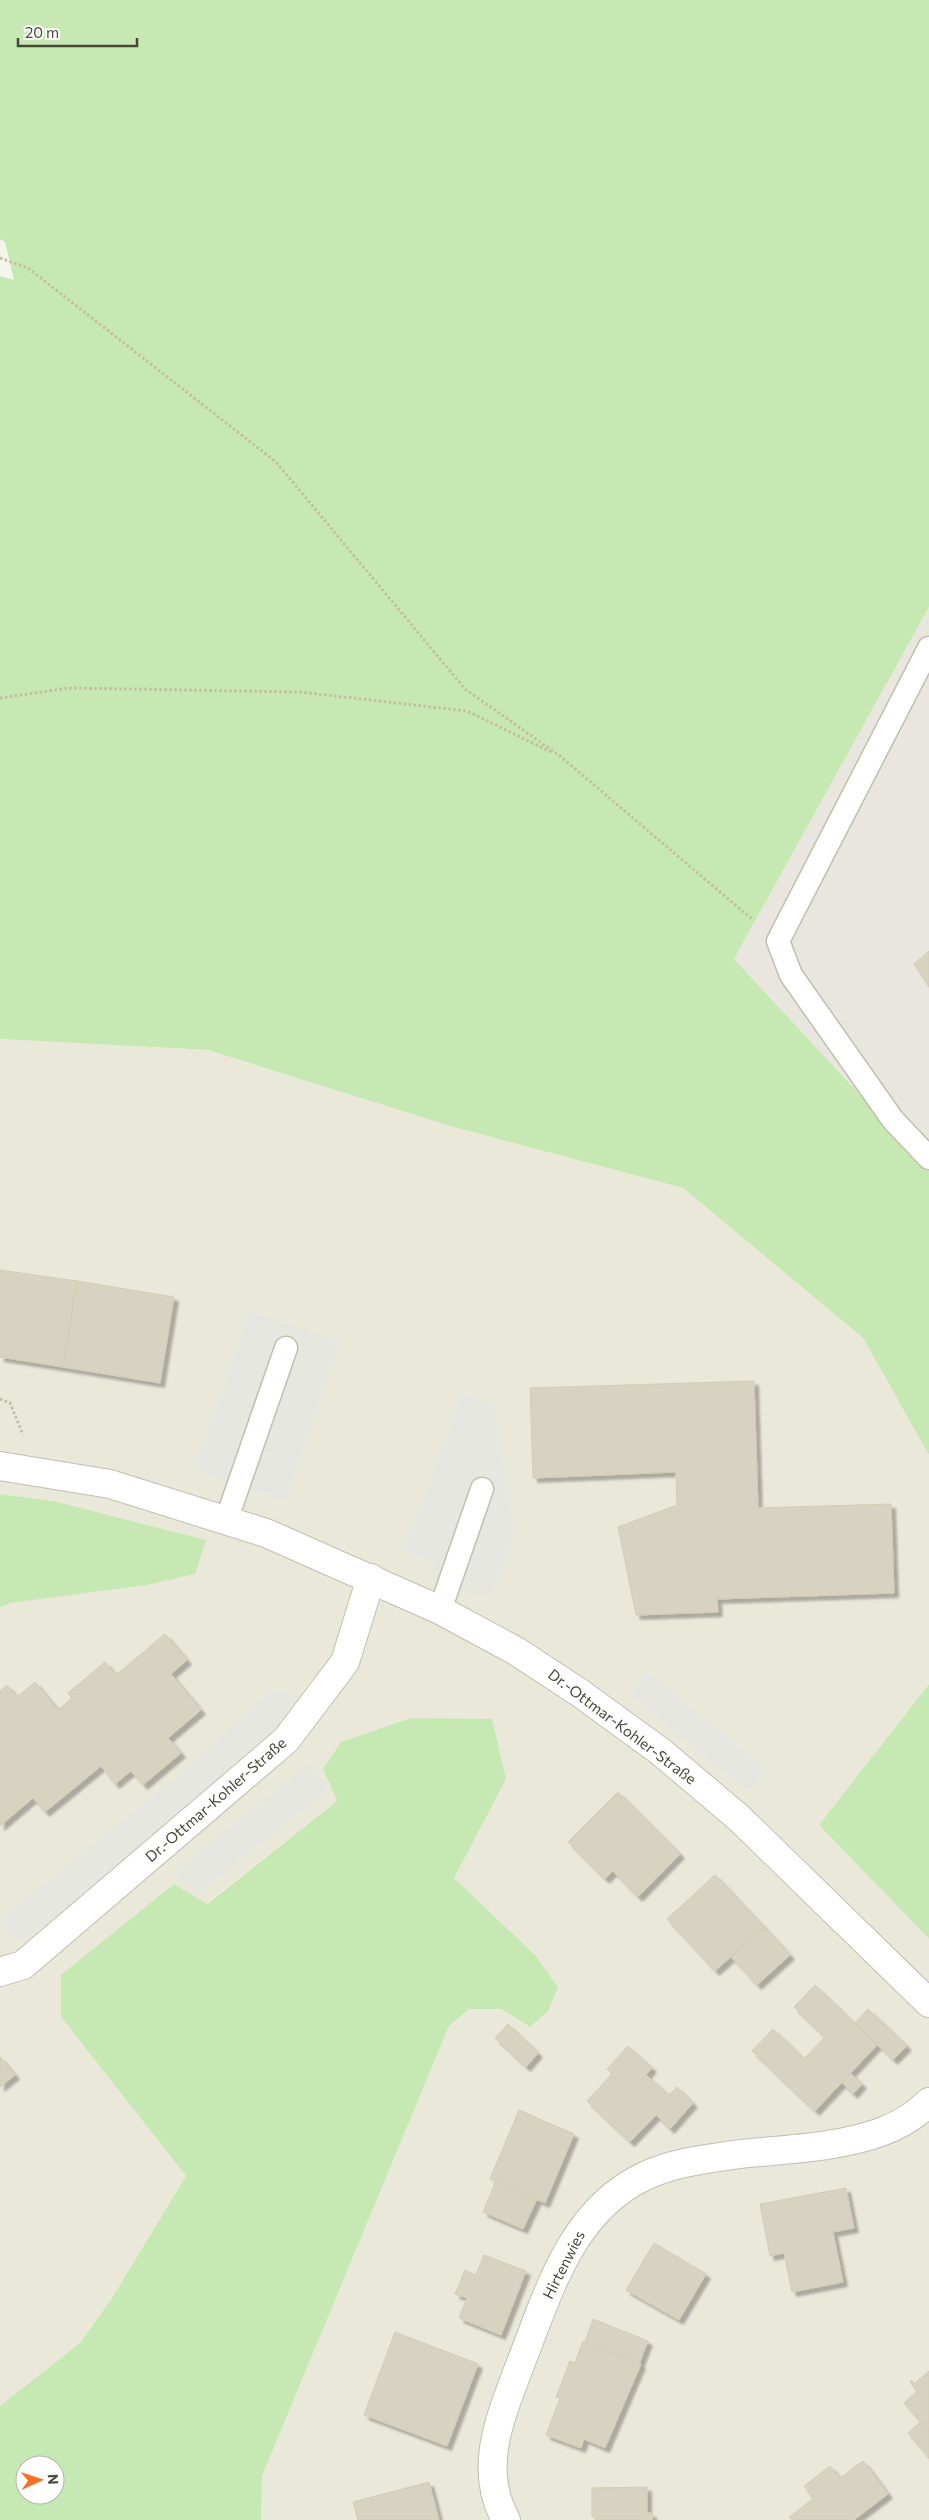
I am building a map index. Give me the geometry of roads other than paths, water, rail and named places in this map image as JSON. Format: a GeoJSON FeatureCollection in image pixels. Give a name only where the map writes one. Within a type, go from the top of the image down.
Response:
{"type":"FeatureCollection","features":[{"type":"Feature","properties":{"kind":"street","name":"Dr.-Ottmar-Kohler-Straße"},"geometry":{"type":"LineString","coordinates":[[0,1466],[110,1484],[266,1533],[440,1610],[516,1651],[580,1693],[661,1752],[740,1818],[929,2003]]}},
{"type":"Feature","properties":{"kind":"street","name":"Dr.-Ottmar-Kohler-Straße"},"geometry":{"type":"LineString","coordinates":[[0,1972],[23,1965],[286,1740],[345,1662],[371,1578]]}},
{"type":"Feature","properties":{"kind":"street","name":"Hirtenwies"},"geometry":{"type":"LineString","coordinates":[[506,2520],[500,2509],[492,2482],[493,2450],[503,2410],[550,2288],[574,2240],[592,2214],[616,2193],[646,2175],[687,2163],[725,2156],[803,2149],[860,2140],[894,2128],[929,2102]]}},
{"type":"Feature","properties":{"kind":"lane"},"geometry":{"type":"LineString","coordinates":[[929,648],[778,941],[792,975],[893,1120],[929,1158]]}},
{"type":"Feature","properties":{"kind":"lane"},"geometry":{"type":"LineString","coordinates":[[226,1521],[286,1348]]}},
{"type":"Feature","properties":{"kind":"lane"},"geometry":{"type":"LineString","coordinates":[[440,1610],[482,1489]]}}]}
